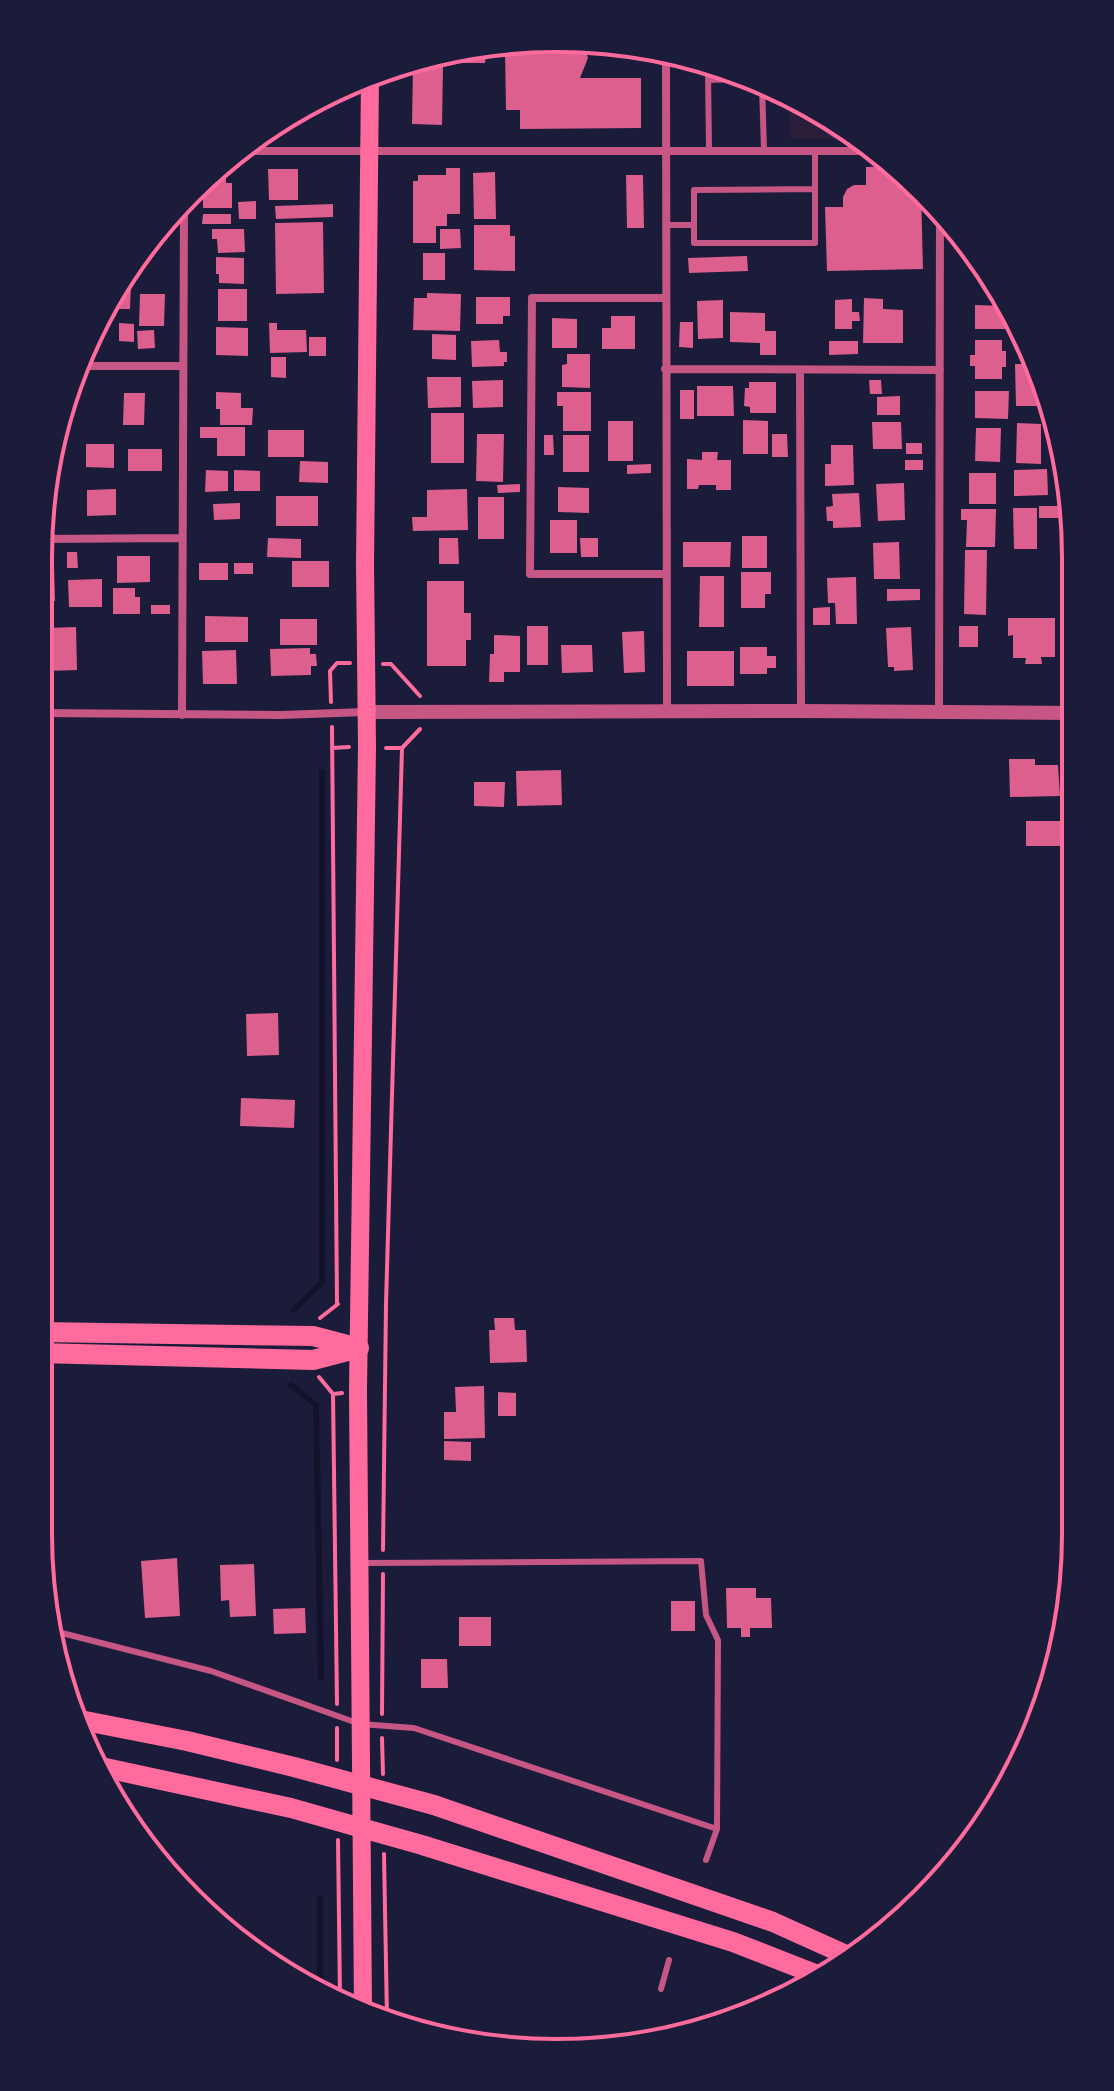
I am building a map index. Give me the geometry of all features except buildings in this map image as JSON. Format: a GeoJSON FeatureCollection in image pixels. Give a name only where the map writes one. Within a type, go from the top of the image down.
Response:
{"type":"FeatureCollection","features":[{"type":"Feature","properties":{"kind":"highway"},"geometry":{"type":"LineString","coordinates":[[52,1332],[313,1336],[359,1348]]}},
{"type":"Feature","properties":{"kind":"highway"},"geometry":{"type":"LineString","coordinates":[[52,1353],[313,1360],[359,1348]]}},
{"type":"Feature","properties":{"kind":"highway"},"geometry":{"type":"LineString","coordinates":[[88,1722],[187,1741],[434,1805],[773,1922],[840,1952]]}},
{"type":"Feature","properties":{"kind":"highway"},"geometry":{"type":"LineString","coordinates":[[111,1769],[291,1808],[422,1845],[733,1942],[809,1972]]}},
{"type":"Feature","properties":{"kind":"highway"},"geometry":{"type":"LineString","coordinates":[[117,1781],[291,1808]]}},
{"type":"Feature","properties":{"kind":"main road"},"geometry":{"type":"LineString","coordinates":[[363,2000],[359,1348],[367,712],[365,564],[370,88]]}},
{"type":"Feature","properties":{"kind":"street"},"geometry":{"type":"LineString","coordinates":[[666,64],[667,712]]}},
{"type":"Feature","properties":{"kind":"street"},"geometry":{"type":"LineString","coordinates":[[257,151],[857,151]]}},
{"type":"Feature","properties":{"kind":"street"},"geometry":{"type":"LineString","coordinates":[[182,715],[184,217]]}},
{"type":"Feature","properties":{"kind":"street"},"geometry":{"type":"LineString","coordinates":[[939,711],[940,228]]}},
{"type":"Feature","properties":{"kind":"street"},"geometry":{"type":"LineString","coordinates":[[665,298],[532,298],[530,574],[666,574]]}},
{"type":"Feature","properties":{"kind":"street"},"geometry":{"type":"LineString","coordinates":[[89,366],[182,366]]}},
{"type":"Feature","properties":{"kind":"street"},"geometry":{"type":"LineString","coordinates":[[665,369],[940,370]]}},
{"type":"Feature","properties":{"kind":"street"},"geometry":{"type":"LineString","coordinates":[[800,370],[801,711]]}},
{"type":"Feature","properties":{"kind":"street"},"geometry":{"type":"LineString","coordinates":[[53,539],[182,538]]}},
{"type":"Feature","properties":{"kind":"street"},"geometry":{"type":"LineString","coordinates":[[52,713],[1062,713]]}},
{"type":"Feature","properties":{"kind":"lane"},"geometry":{"type":"LineString","coordinates":[[708,75],[709,150]]}},
{"type":"Feature","properties":{"kind":"lane"},"geometry":{"type":"LineString","coordinates":[[708,80],[721,80]]}},
{"type":"Feature","properties":{"kind":"lane"},"geometry":{"type":"LineString","coordinates":[[762,96],[764,150]]}},
{"type":"Feature","properties":{"kind":"lane"},"geometry":{"type":"LineString","coordinates":[[815,151],[815,189],[815,243],[694,243],[694,190],[815,189]]}},
{"type":"Feature","properties":{"kind":"lane"},"geometry":{"type":"LineString","coordinates":[[665,225],[694,225]]}},
{"type":"Feature","properties":{"kind":"lane"},"geometry":{"type":"LineString","coordinates":[[359,1563],[701,1561],[706,1615],[718,1640],[717,1829],[706,1860]]}},
{"type":"Feature","properties":{"kind":"lane"},"geometry":{"type":"LineString","coordinates":[[62,1633],[211,1671],[360,1724],[414,1728],[717,1829]]}},
{"type":"Feature","properties":{"kind":"lane"},"geometry":{"type":"LineString","coordinates":[[661,1989],[669,1960]]}},
{"type":"Feature","properties":{"kind":"path"},"geometry":{"type":"LineString","coordinates":[[332,748],[337,1304]]}},
{"type":"Feature","properties":{"kind":"path"},"geometry":{"type":"LineString","coordinates":[[383,1786],[386,1318],[402,748]]}},
{"type":"Feature","properties":{"kind":"path"},"geometry":{"type":"LineString","coordinates":[[333,1394],[337,1763]]}},
{"type":"Feature","properties":{"kind":"path"},"geometry":{"type":"LineString","coordinates":[[338,1825],[340,1990]]}},
{"type":"Feature","properties":{"kind":"path"},"geometry":{"type":"LineString","coordinates":[[384,1848],[387,2009]]}},
{"type":"Feature","properties":{"kind":"shaded area"},"geometry":{"type":"Polygon","coordinates":[[[789,109],[841,139],[790,139],[789,109]]]}},
{"type":"Feature","properties":{"kind":"waterway"},"geometry":{"type":"LineString","coordinates":[[294,1310],[322,1282],[322,772]]}},
{"type":"Feature","properties":{"kind":"waterway"},"geometry":{"type":"LineString","coordinates":[[291,1385],[316,1405],[321,1678]]}},
{"type":"Feature","properties":{"kind":"waterway"},"geometry":{"type":"LineString","coordinates":[[320,1899],[320,1980]]}}]}
